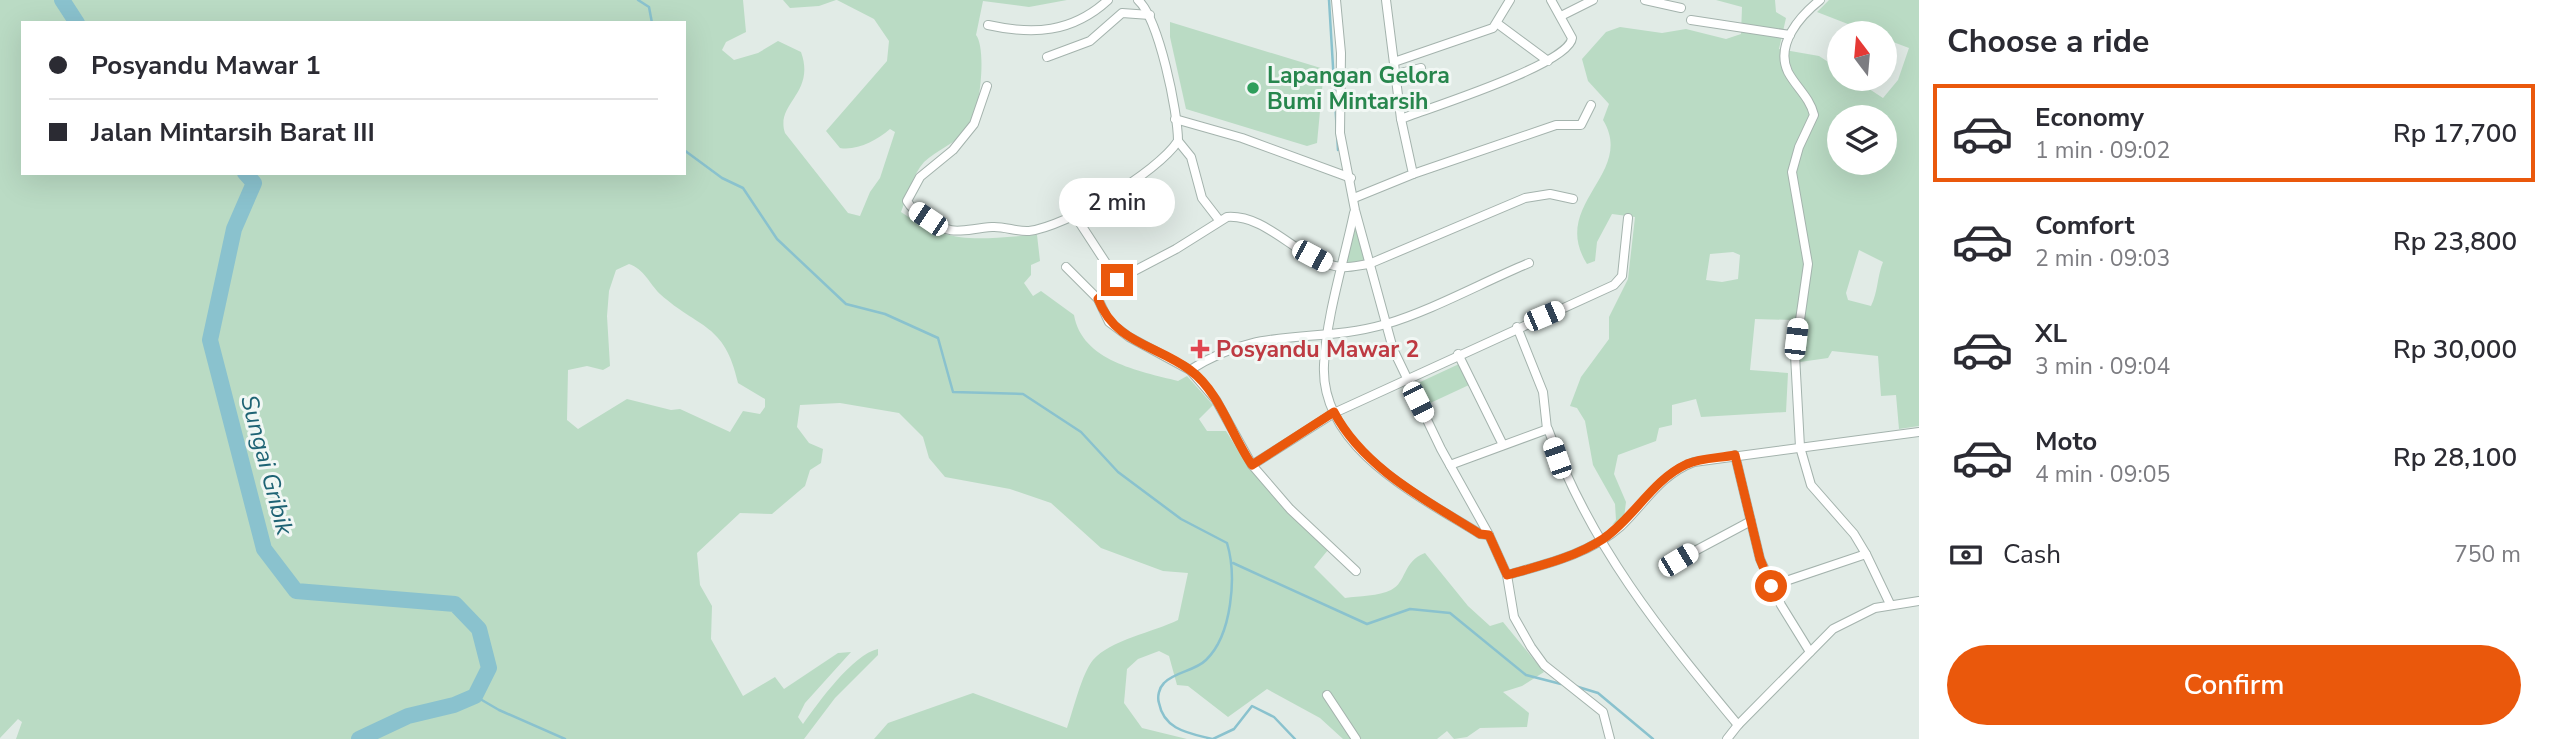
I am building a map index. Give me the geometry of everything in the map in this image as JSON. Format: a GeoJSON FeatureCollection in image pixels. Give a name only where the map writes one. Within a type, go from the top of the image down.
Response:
{"type":"FeatureCollection","features":[{"type":"Feature","properties":{"kind":"street"},"geometry":{"type":"LineString","coordinates":[[988,24],[1016,31],[1060,28],[1080,21],[1108,0]]}},
{"type":"Feature","properties":{"kind":"street"},"geometry":{"type":"LineString","coordinates":[[1138,0],[1150,16],[1178,141],[1191,156],[1202,198],[1219,220]]}},
{"type":"Feature","properties":{"kind":"street"},"geometry":{"type":"LineString","coordinates":[[1336,0],[1341,53],[1340,133],[1369,264],[1406,379],[1489,535],[1507,575],[1514,617],[1544,664],[1603,712],[1610,739]]}},
{"type":"Feature","properties":{"kind":"street"},"geometry":{"type":"LineString","coordinates":[[1394,62],[1471,37],[1498,23],[1510,0]]}},
{"type":"Feature","properties":{"kind":"street"},"geometry":{"type":"LineString","coordinates":[[1402,119],[1548,61],[1571,43],[1571,36],[1551,0]]}},
{"type":"Feature","properties":{"kind":"street"},"geometry":{"type":"LineString","coordinates":[[1561,16],[1593,0]]}},
{"type":"Feature","properties":{"kind":"street"},"geometry":{"type":"LineString","coordinates":[[1638,0],[1681,8]]}},
{"type":"Feature","properties":{"kind":"street"},"geometry":{"type":"LineString","coordinates":[[1820,0],[1805,11],[1790,35],[1786,63],[1814,115],[1799,146],[1792,172],[1808,264],[1795,355],[1800,447],[1811,485],[1854,534],[1890,604]]}},
{"type":"Feature","properties":{"kind":"street"},"geometry":{"type":"LineString","coordinates":[[1389,1],[1394,62],[1413,174]]}},
{"type":"Feature","properties":{"kind":"street"},"geometry":{"type":"LineString","coordinates":[[1047,57],[1090,41],[1122,13],[1150,16]]}},
{"type":"Feature","properties":{"kind":"street"},"geometry":{"type":"LineString","coordinates":[[1691,20],[1790,35]]}},
{"type":"Feature","properties":{"kind":"street"},"geometry":{"type":"LineString","coordinates":[[1498,23],[1548,61]]}},
{"type":"Feature","properties":{"kind":"street"},"geometry":{"type":"LineString","coordinates":[[1396,74],[1421,68]]}},
{"type":"Feature","properties":{"kind":"street"},"geometry":{"type":"LineString","coordinates":[[987,86],[974,124],[953,150],[920,177],[907,201],[911,208],[935,226],[951,232],[994,227],[1031,231],[1074,214],[1135,180],[1178,141]]}},
{"type":"Feature","properties":{"kind":"street"},"geometry":{"type":"LineString","coordinates":[[1354,198],[1413,174],[1556,125],[1581,125],[1591,105]]}},
{"type":"Feature","properties":{"kind":"street"},"geometry":{"type":"LineString","coordinates":[[1175,119],[1242,138],[1351,178]]}},
{"type":"Feature","properties":{"kind":"street"},"geometry":{"type":"LineString","coordinates":[[1098,299],[1117,280],[1176,249],[1227,217],[1244,218],[1324,263],[1342,267],[1369,264],[1525,198],[1550,194],[1573,199]]}},
{"type":"Feature","properties":{"kind":"street"},"geometry":{"type":"LineString","coordinates":[[1355,210],[1329,335],[1324,373],[1334,412],[1343,430],[1377,464],[1428,502],[1480,534],[1489,535]]}},
{"type":"Feature","properties":{"kind":"street"},"geometry":{"type":"LineString","coordinates":[[1074,214],[1117,280]]}},
{"type":"Feature","properties":{"kind":"street"},"geometry":{"type":"LineString","coordinates":[[1252,465],[1334,412],[1619,281],[1628,218]]}},
{"type":"Feature","properties":{"kind":"street"},"geometry":{"type":"LineString","coordinates":[[1190,370],[1211,356],[1251,342],[1290,335],[1329,335],[1387,323],[1529,262]]}},
{"type":"Feature","properties":{"kind":"street"},"geometry":{"type":"LineString","coordinates":[[1066,267],[1098,299],[1110,323],[1129,337],[1190,370],[1216,400],[1252,465],[1290,509],[1356,571]]}},
{"type":"Feature","properties":{"kind":"street"},"geometry":{"type":"LineString","coordinates":[[1517,327],[1543,391],[1547,429],[1562,468],[1600,541],[1636,599],[1738,724]]}},
{"type":"Feature","properties":{"kind":"street"},"geometry":{"type":"LineString","coordinates":[[1458,354],[1503,445]]}},
{"type":"Feature","properties":{"kind":"street"},"geometry":{"type":"LineString","coordinates":[[1450,465],[1547,429]]}},
{"type":"Feature","properties":{"kind":"street"},"geometry":{"type":"LineString","coordinates":[[1507,575],[1554,562],[1600,541],[1620,526],[1658,484],[1685,465],[1735,455],[1919,432]]}},
{"type":"Feature","properties":{"kind":"street"},"geometry":{"type":"LineString","coordinates":[[1735,455],[1760,559],[1771,586],[1810,652]]}},
{"type":"Feature","properties":{"kind":"street"},"geometry":{"type":"LineString","coordinates":[[1678,560],[1730,529],[1751,521]]}},
{"type":"Feature","properties":{"kind":"street"},"geometry":{"type":"LineString","coordinates":[[1771,586],[1866,554]]}},
{"type":"Feature","properties":{"kind":"street"},"geometry":{"type":"LineString","coordinates":[[1727,739],[1738,724],[1833,629],[1853,616],[1890,604],[1919,601]]}},
{"type":"Feature","properties":{"kind":"street"},"geometry":{"type":"LineString","coordinates":[[1327,695],[1356,739]]}},
{"type":"Feature","properties":{"kind":"green space"},"geometry":{"type":"Polygon","coordinates":[[[0,0],[743,0],[746,32],[726,42],[722,50],[734,60],[758,53],[778,41],[801,52],[803,78],[785,114],[785,133],[848,213],[860,216],[870,192],[880,178],[895,132],[890,129],[866,144],[840,148],[826,131],[887,61],[889,41],[874,19],[837,0],[1067,0],[1029,7],[983,1],[976,35],[981,54],[981,82],[972,122],[963,134],[920,167],[901,212],[935,231],[966,238],[1037,235],[1040,261],[1031,265],[1031,275],[1024,283],[1033,296],[1041,291],[1074,315],[1079,331],[1088,343],[1114,362],[1178,381],[1187,376],[1213,405],[1199,419],[1207,431],[1226,431],[1243,458],[1328,550],[1314,567],[1345,598],[1375,595],[1391,590],[1400,582],[1412,561],[1425,553],[1468,606],[1490,626],[1503,622],[1544,672],[1522,686],[1503,692],[1529,713],[1527,727],[1480,728],[1467,737],[1454,739],[1447,731],[1437,739],[1343,739],[1320,718],[1267,689],[1228,717],[1188,686],[1177,685],[1169,656],[1159,651],[1138,659],[1127,669],[1124,703],[1142,728],[1187,739],[874,739],[888,723],[973,693],[1067,728],[1093,660],[1110,647],[1178,620],[1188,573],[1163,571],[1101,548],[1051,503],[1010,489],[945,477],[929,458],[923,437],[899,413],[840,403],[800,405],[797,427],[809,443],[823,449],[821,463],[810,470],[805,486],[772,514],[740,513],[697,553],[700,585],[712,606],[711,639],[743,696],[775,677],[784,689],[838,653],[851,652],[805,703],[798,717],[803,724],[847,669],[878,649],[878,655],[835,698],[804,739],[16,739],[22,722],[18,719],[0,738],[0,0]],[[629,264],[616,270],[609,291],[607,316],[610,366],[603,370],[587,366],[568,370],[567,420],[578,429],[627,399],[671,410],[680,409],[730,432],[743,411],[760,414],[765,407],[765,399],[738,383],[733,363],[718,338],[660,294],[629,264]]]}},
{"type":"Feature","properties":{"kind":"green space"},"geometry":{"type":"Polygon","coordinates":[[[783,0],[836,0],[819,6],[790,8],[783,0]]]}},
{"type":"Feature","properties":{"kind":"green space"},"geometry":{"type":"Polygon","coordinates":[[[1716,0],[1775,0],[1776,12],[1786,18],[1779,49],[1819,56],[1827,61],[1827,91],[1872,91],[1883,98],[1889,91],[1897,91],[1897,81],[1909,48],[1897,44],[1897,21],[1840,21],[1817,12],[1829,0],[1919,0],[1919,426],[1899,429],[1896,395],[1881,396],[1878,356],[1832,351],[1828,358],[1800,362],[1791,357],[1793,320],[1755,319],[1750,370],[1788,373],[1786,412],[1701,417],[1696,399],[1672,405],[1672,425],[1659,428],[1656,441],[1618,455],[1614,474],[1626,502],[1624,518],[1612,525],[1616,520],[1615,504],[1593,465],[1585,421],[1577,408],[1570,406],[1581,377],[1609,339],[1609,317],[1628,279],[1635,217],[1612,214],[1597,242],[1595,261],[1587,264],[1578,243],[1578,224],[1584,206],[1609,157],[1610,139],[1603,120],[1609,104],[1588,81],[1582,59],[1606,32],[1620,27],[1662,33],[1686,29],[1726,39],[1741,34],[1742,7],[1716,0]],[[1859,250],[1846,293],[1848,300],[1871,306],[1883,262],[1859,250]],[[1733,252],[1710,254],[1706,280],[1722,282],[1738,279],[1740,255],[1733,252]]]}},
{"type":"Feature","properties":{"kind":"green space","name":"Lapangan Gelora Bumi Mintarsih"},"geometry":{"type":"Polygon","coordinates":[[[1170,22],[1324,69],[1317,143],[1307,146],[1186,109],[1170,37],[1170,22]]]}},
{"type":"Feature","properties":{"kind":"green space"},"geometry":{"type":"Polygon","coordinates":[[[1355,217],[1366,263],[1346,264],[1355,217]]]}},
{"type":"Feature","properties":{"kind":"green space"},"geometry":{"type":"Polygon","coordinates":[[[1459,364],[1469,385],[1426,405],[1416,384],[1459,364]]]}},
{"type":"Feature","properties":{"kind":"waterway","name":"Sungai Gribik"},"geometry":{"type":"LineString","coordinates":[[62,0],[76,21]]}},
{"type":"Feature","properties":{"kind":"waterway"},"geometry":{"type":"LineString","coordinates":[[638,0],[649,7],[652,21]]}},
{"type":"Feature","properties":{"kind":"waterway"},"geometry":{"type":"LineString","coordinates":[[1329,0],[1338,150]]}},
{"type":"Feature","properties":{"kind":"waterway"},"geometry":{"type":"LineString","coordinates":[[686,151],[722,178],[743,188],[777,239],[846,304],[885,314],[938,338],[953,392],[1023,394],[1081,432],[1118,472],[1181,519],[1227,543],[1232,588],[1222,636],[1206,660],[1168,679],[1158,695],[1162,712],[1172,725],[1212,739]]}},
{"type":"Feature","properties":{"kind":"waterway","name":"Sungai Gribik"},"geometry":{"type":"LineString","coordinates":[[247,175],[254,183],[234,229],[210,340],[264,549],[296,591],[455,604],[479,629],[489,668],[475,696],[454,705],[408,716],[359,739]]}},
{"type":"Feature","properties":{"kind":"waterway"},"geometry":{"type":"LineString","coordinates":[[1233,563],[1367,624],[1410,609],[1450,613],[1526,675],[1561,684]]}},
{"type":"Feature","properties":{"kind":"waterway"},"geometry":{"type":"LineString","coordinates":[[1575,686],[1598,693],[1653,739]]}},
{"type":"Feature","properties":{"kind":"waterway"},"geometry":{"type":"LineString","coordinates":[[475,696],[499,710],[565,739]]}},
{"type":"Feature","properties":{"kind":"waterway"},"geometry":{"type":"LineString","coordinates":[[1213,739],[1234,729],[1252,706],[1274,717],[1295,739]]}},
{"type":"Feature","properties":{"kind":"place","name":"Lapangan Gelora Bumi Mintarsih"},"geometry":{"type":"Point","coordinates":[1253,88]}},
{"type":"Feature","properties":{"kind":"place","name":"Posyandu Mawar 2"},"geometry":{"type":"Point","coordinates":[1200,349]}},
{"type":"Feature","properties":{"kind":"route"},"geometry":{"type":"LineString","coordinates":[[1117,280],[1098,299],[1104,315],[1129,337],[1190,370],[1205,385],[1221,408],[1240,448],[1252,465],[1334,412],[1343,430],[1377,464],[1428,502],[1480,534],[1489,535],[1507,575],[1554,562],[1600,541],[1620,526],[1658,484],[1685,465],[1735,455],[1760,559],[1771,586]]}}]}
